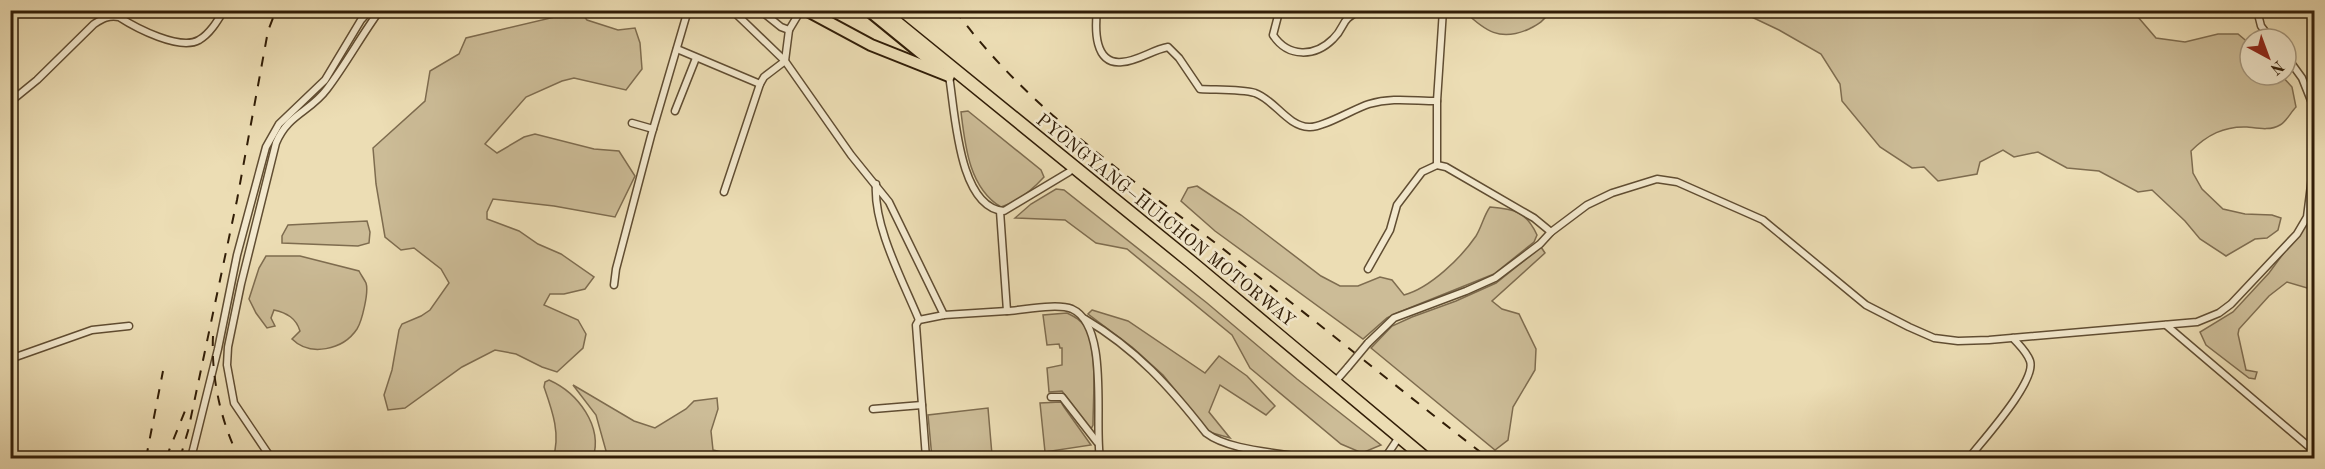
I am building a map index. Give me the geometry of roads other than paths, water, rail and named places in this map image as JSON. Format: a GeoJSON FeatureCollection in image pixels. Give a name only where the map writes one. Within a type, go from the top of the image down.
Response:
{"type":"FeatureCollection","features":[{"type":"Feature","properties":{"kind":"highway","name":"PYONGYANG–HUICHON MOTORWAY"},"geometry":{"type":"LineString","coordinates":[[881,10],[1191,262],[1333,384],[1425,459]]}},
{"type":"Feature","properties":{"kind":"highway","name":"PYONGYANG–HUICHON MOTORWAY"},"geometry":{"type":"LineString","coordinates":[[949,76],[1333,384]]}},
{"type":"Feature","properties":{"kind":"highway","name":"PYONGYANG–HUICHON MOTORWAY"},"geometry":{"type":"LineString","coordinates":[[1398,438],[1419,459]]}},
{"type":"Feature","properties":{"kind":"main road"},"geometry":{"type":"LineString","coordinates":[[806,10],[871,45],[949,76]]}},
{"type":"Feature","properties":{"kind":"main road"},"geometry":{"type":"LineString","coordinates":[[868,10],[949,76]]}},
{"type":"Feature","properties":{"kind":"street"},"geometry":{"type":"LineString","coordinates":[[10,102],[37,80],[94,24],[104,18],[119,17],[165,38],[192,43],[203,37],[224,10]]}},
{"type":"Feature","properties":{"kind":"street"},"geometry":{"type":"LineString","coordinates":[[191,459],[216,357],[237,255],[266,147],[279,124],[325,80],[361,20],[370,10]]}},
{"type":"Feature","properties":{"kind":"street"},"geometry":{"type":"LineString","coordinates":[[271,459],[234,403],[228,380],[228,347],[246,262],[281,130],[326,91],[380,10]]}},
{"type":"Feature","properties":{"kind":"street"},"geometry":{"type":"LineString","coordinates":[[614,285],[616,269],[653,129],[688,10]]}},
{"type":"Feature","properties":{"kind":"street"},"geometry":{"type":"LineString","coordinates":[[732,10],[784,61],[850,155],[889,202],[944,315]]}},
{"type":"Feature","properties":{"kind":"street"},"geometry":{"type":"LineString","coordinates":[[760,10],[781,27],[789,30]]}},
{"type":"Feature","properties":{"kind":"street"},"geometry":{"type":"LineString","coordinates":[[724,192],[760,84],[764,77],[784,61],[789,30],[801,10]]}},
{"type":"Feature","properties":{"kind":"street"},"geometry":{"type":"LineString","coordinates":[[1097,10],[1095,38],[1101,52],[1112,61],[1122,62],[1155,49],[1168,47],[1179,58],[1200,88],[1254,93],[1269,101],[1293,121],[1307,127],[1318,126],[1348,111],[1392,98],[1437,101]]}},
{"type":"Feature","properties":{"kind":"street"},"geometry":{"type":"LineString","coordinates":[[1278,10],[1280,12],[1273,35],[1277,42],[1288,50],[1301,54],[1317,51],[1334,39],[1343,21],[1362,10]]}},
{"type":"Feature","properties":{"kind":"street"},"geometry":{"type":"LineString","coordinates":[[1437,165],[1437,101],[1443,10]]}},
{"type":"Feature","properties":{"kind":"street"},"geometry":{"type":"LineString","coordinates":[[677,49],[760,84]]}},
{"type":"Feature","properties":{"kind":"street"},"geometry":{"type":"LineString","coordinates":[[675,111],[696,58]]}},
{"type":"Feature","properties":{"kind":"street"},"geometry":{"type":"LineString","coordinates":[[2298,72],[2314,108]]}},
{"type":"Feature","properties":{"kind":"street"},"geometry":{"type":"LineString","coordinates":[[949,76],[958,139],[970,183],[988,206],[1004,211],[1069,172]]}},
{"type":"Feature","properties":{"kind":"street"},"geometry":{"type":"LineString","coordinates":[[632,123],[653,129]]}},
{"type":"Feature","properties":{"kind":"street"},"geometry":{"type":"LineString","coordinates":[[1333,384],[1368,343],[1394,318],[1496,278],[1540,244],[1551,232],[1587,206],[1612,193],[1657,179],[1677,182],[1763,220],[1866,305],[1934,338],[1958,341],[2013,338],[2197,322],[2219,313],[2231,304],[2297,234],[2307,217],[2314,161]]}},
{"type":"Feature","properties":{"kind":"street"},"geometry":{"type":"LineString","coordinates":[[1368,269],[1390,230],[1398,205],[1422,172],[1437,165],[1446,167],[1534,218],[1551,232]]}},
{"type":"Feature","properties":{"kind":"street"},"geometry":{"type":"LineString","coordinates":[[876,184],[874,202],[882,230],[919,320]]}},
{"type":"Feature","properties":{"kind":"street"},"geometry":{"type":"LineString","coordinates":[[1000,211],[1007,311]]}},
{"type":"Feature","properties":{"kind":"street"},"geometry":{"type":"LineString","coordinates":[[926,459],[916,325],[919,320],[944,315],[1058,307],[1072,309],[1156,372],[1206,433],[1213,438],[1230,444],[1301,457]]}},
{"type":"Feature","properties":{"kind":"street"},"geometry":{"type":"LineString","coordinates":[[1082,317],[1090,328],[1097,364],[1097,442],[1101,459]]}},
{"type":"Feature","properties":{"kind":"street"},"geometry":{"type":"LineString","coordinates":[[2166,325],[2314,451]]}},
{"type":"Feature","properties":{"kind":"street"},"geometry":{"type":"LineString","coordinates":[[10,359],[92,330],[129,326]]}},
{"type":"Feature","properties":{"kind":"street"},"geometry":{"type":"LineString","coordinates":[[1969,459],[2025,386],[2030,371],[2030,362],[2013,338]]}},
{"type":"Feature","properties":{"kind":"street"},"geometry":{"type":"LineString","coordinates":[[1051,397],[1062,397],[1097,442]]}},
{"type":"Feature","properties":{"kind":"street"},"geometry":{"type":"LineString","coordinates":[[873,409],[922,405]]}},
{"type":"Feature","properties":{"kind":"street"},"geometry":{"type":"LineString","coordinates":[[1385,459],[1398,438]]}},
{"type":"Feature","properties":{"kind":"waterway"},"geometry":{"type":"LineString","coordinates":[[2242,10],[2252,15],[2265,10]]}},
{"type":"Feature","properties":{"kind":"railway"},"geometry":{"type":"LineString","coordinates":[[180,458],[188,431],[237,200],[268,31],[276,10]]}},
{"type":"Feature","properties":{"kind":"railway"},"geometry":{"type":"LineString","coordinates":[[955,10],[1013,77],[1078,137],[1488,458]]}},
{"type":"Feature","properties":{"kind":"railway"},"geometry":{"type":"LineString","coordinates":[[213,336],[218,399],[227,430],[239,458]]}},
{"type":"Feature","properties":{"kind":"railway"},"geometry":{"type":"LineString","coordinates":[[146,458],[163,371]]}},
{"type":"Feature","properties":{"kind":"railway"},"geometry":{"type":"LineString","coordinates":[[166,458],[187,406]]}}]}
